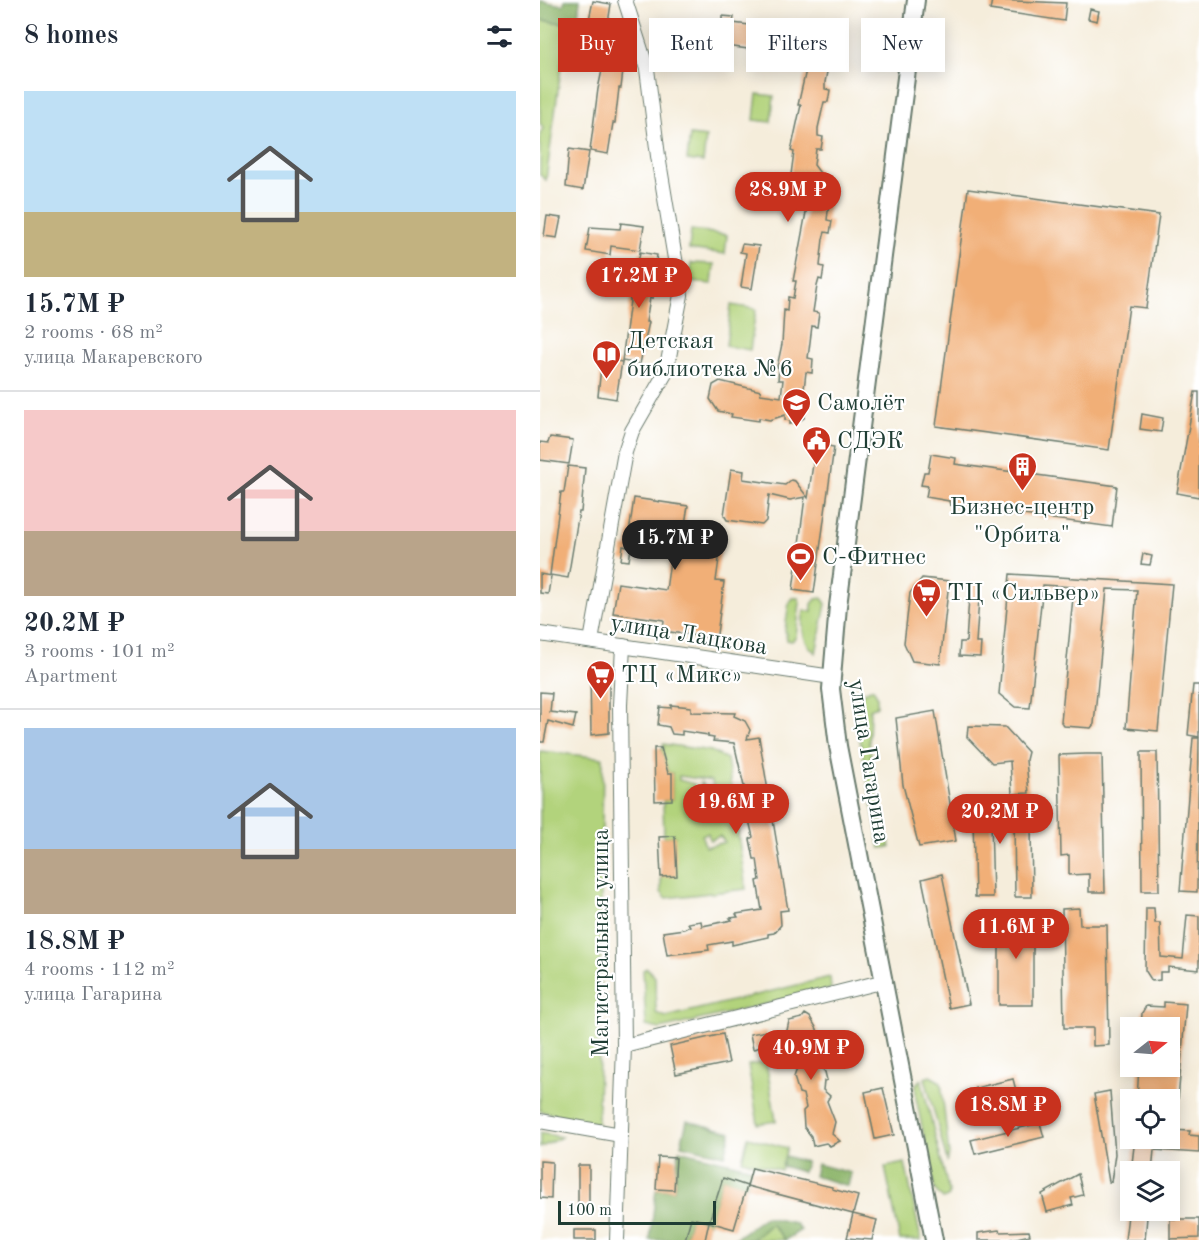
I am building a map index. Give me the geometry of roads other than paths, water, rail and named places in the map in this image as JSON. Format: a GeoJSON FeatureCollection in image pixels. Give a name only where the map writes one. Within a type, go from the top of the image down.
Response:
{"type":"FeatureCollection","features":[{"type":"Feature","properties":{"kind":"main road","name":"улица Гагарина"},"geometry":{"type":"LineString","coordinates":[[916,0],[849,503],[832,677],[838,746],[934,1240]]}},
{"type":"Feature","properties":{"kind":"street"},"geometry":{"type":"LineString","coordinates":[[591,641],[625,452],[632,431],[666,372],[681,295],[647,69],[625,0]]}},
{"type":"Feature","properties":{"kind":"street","name":"улица Лацкова"},"geometry":{"type":"LineString","coordinates":[[540,634],[832,677]]}},
{"type":"Feature","properties":{"kind":"street","name":"Магистральная улица"},"geometry":{"type":"LineString","coordinates":[[617,1240],[624,1046],[620,705],[623,646]]}},
{"type":"Feature","properties":{"kind":"street"},"geometry":{"type":"LineString","coordinates":[[624,1046],[885,981]]}},
{"type":"Feature","properties":{"kind":"street"},"geometry":{"type":"LineString","coordinates":[[540,1120],[621,1135]]}},
{"type":"Feature","properties":{"kind":"place","name":"Детская библиотека №6"},"geometry":{"type":"Point","coordinates":[606,380]}},
{"type":"Feature","properties":{"kind":"place","name":"Самолёт"},"geometry":{"type":"Point","coordinates":[796,428]}},
{"type":"Feature","properties":{"kind":"place","name":"СДЭК"},"geometry":{"type":"Point","coordinates":[816,466]}},
{"type":"Feature","properties":{"kind":"place","name":"Бизнес-центр \"Орбита\""},"geometry":{"type":"Point","coordinates":[1022,492]}},
{"type":"Feature","properties":{"kind":"place","name":"С-Фитнес"},"geometry":{"type":"Point","coordinates":[801,582]}},
{"type":"Feature","properties":{"kind":"place","name":"ТЦ «Сильвер»"},"geometry":{"type":"Point","coordinates":[926,618]}},
{"type":"Feature","properties":{"kind":"place","name":"ТЦ «Микс»"},"geometry":{"type":"Point","coordinates":[600,700]}}]}
